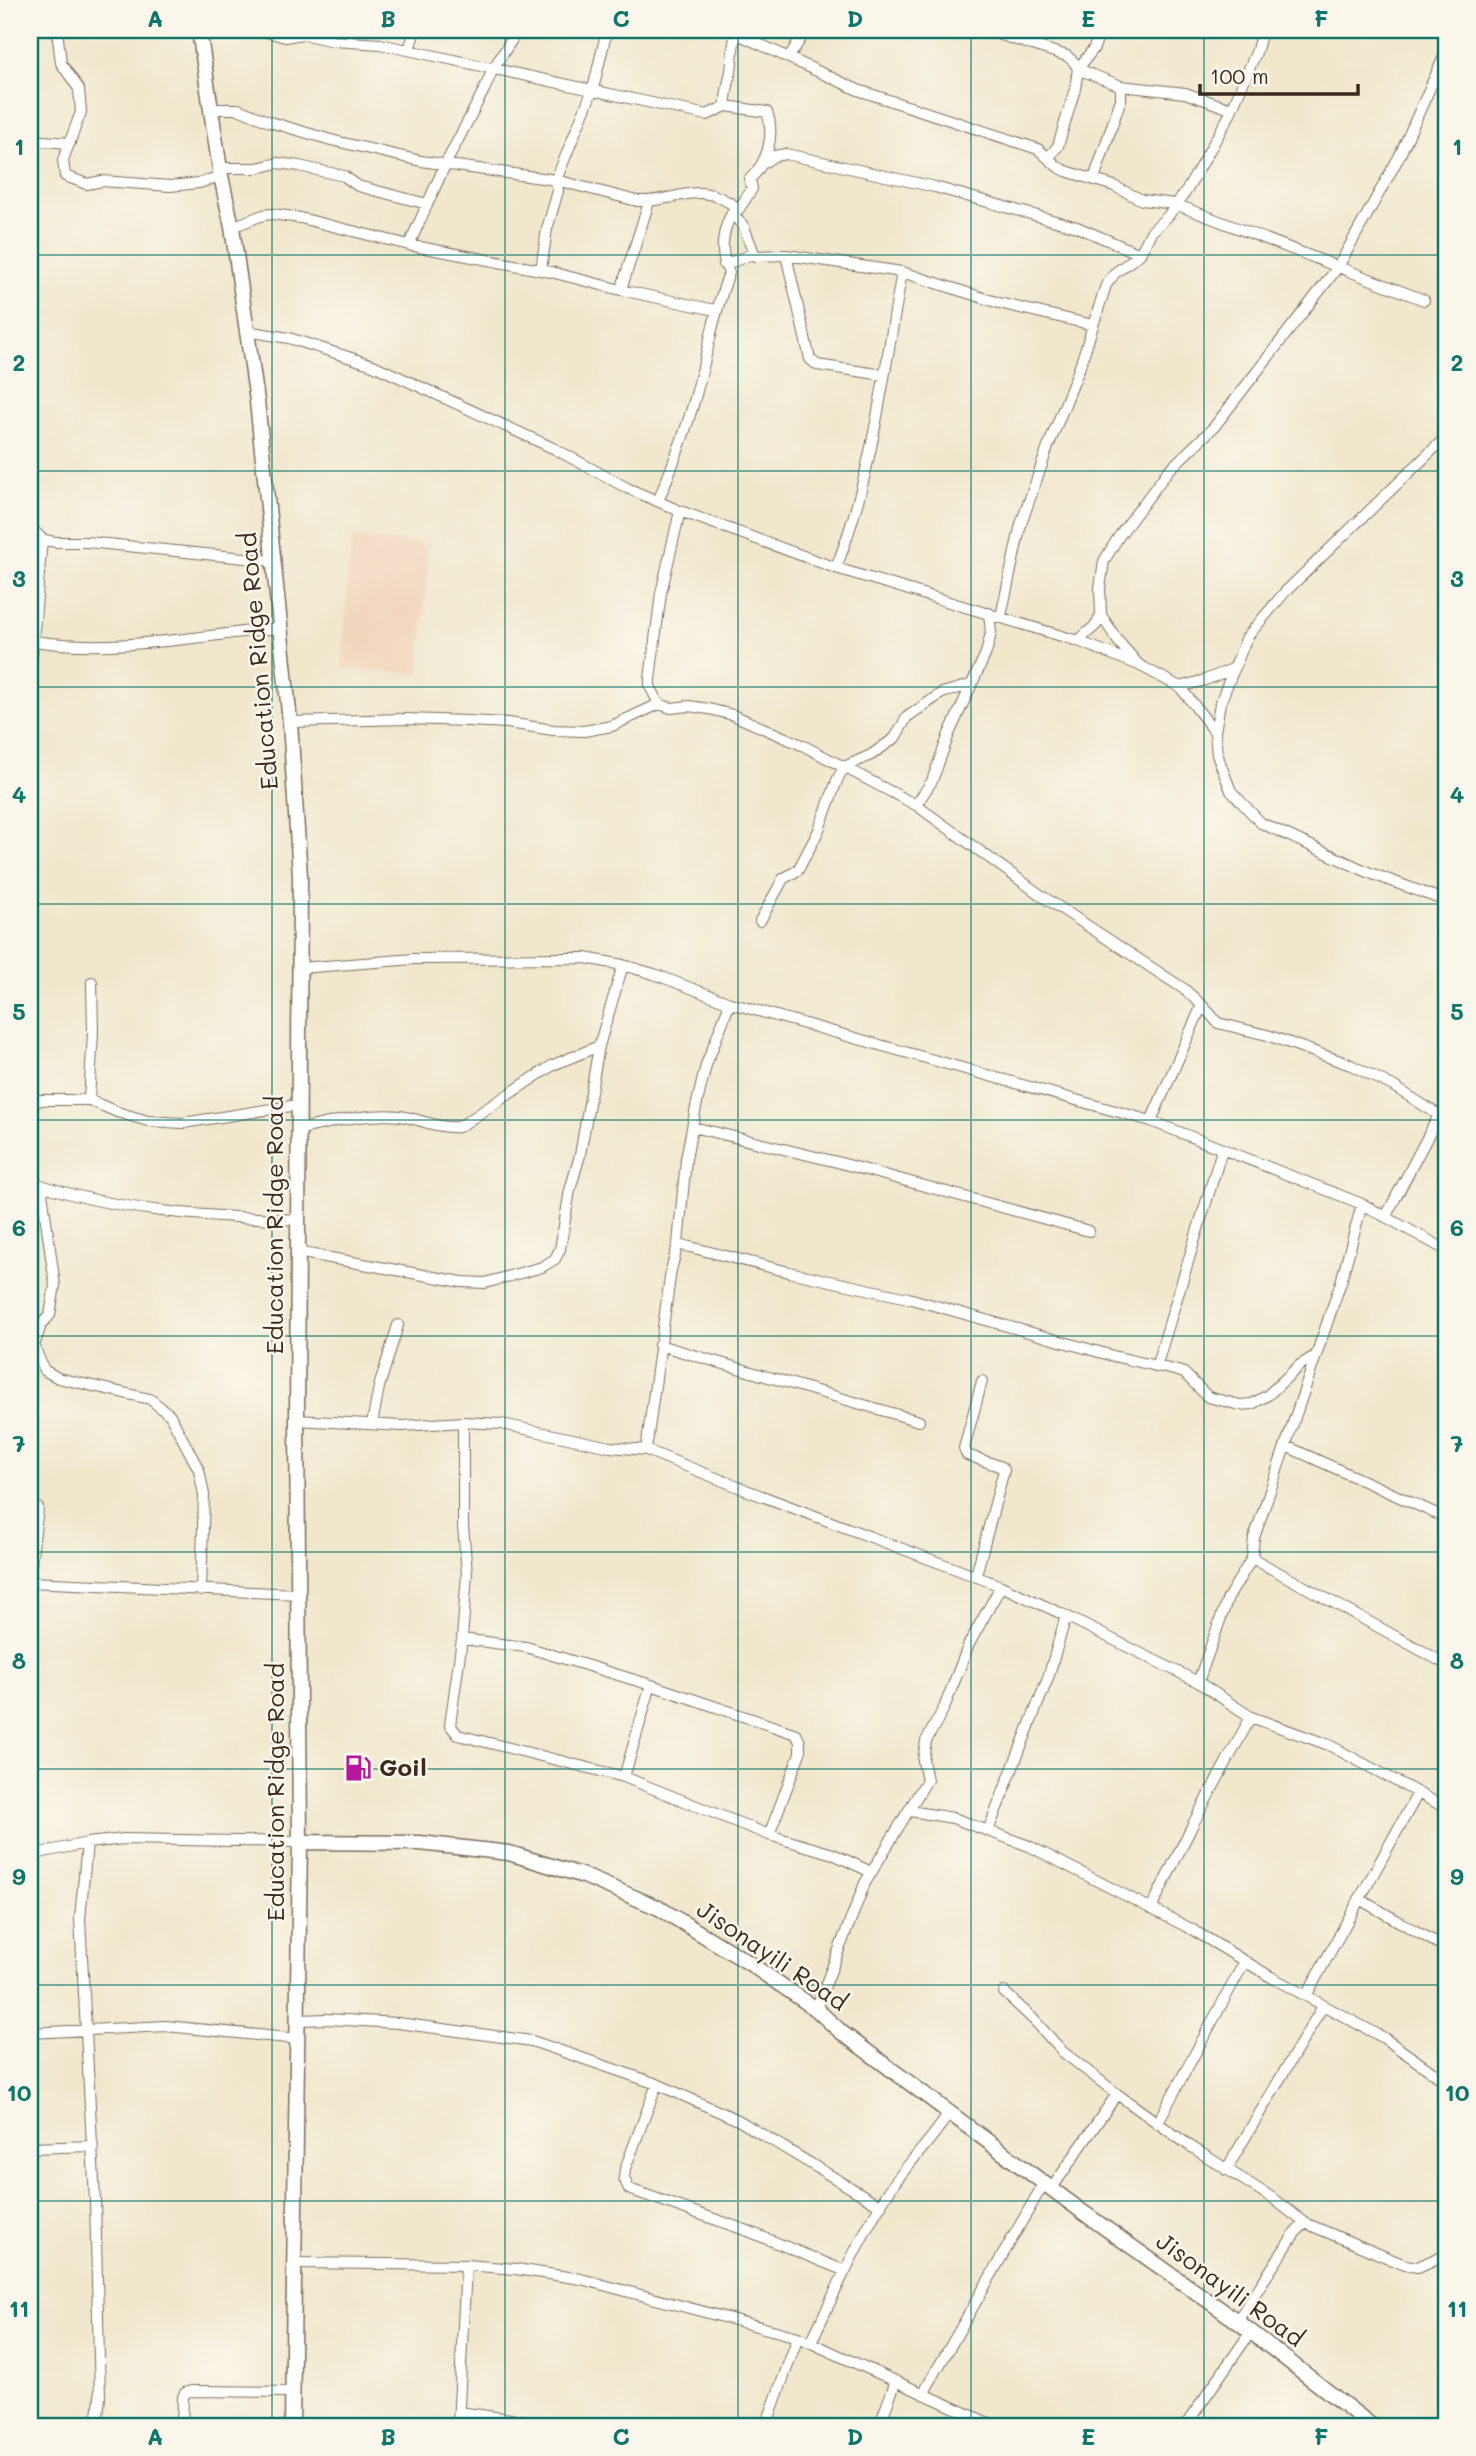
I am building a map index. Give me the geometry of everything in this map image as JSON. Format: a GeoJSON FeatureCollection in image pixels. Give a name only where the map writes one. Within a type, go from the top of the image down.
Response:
{"type":"FeatureCollection","features":[{"type":"Feature","properties":{"kind":"main road","name":"Education Ridge Road"},"geometry":{"type":"LineString","coordinates":[[199,30],[220,172],[232,227],[257,401],[290,722],[300,876],[297,1105],[300,1842],[292,2426]]}},
{"type":"Feature","properties":{"kind":"main road","name":"Jisonayili Road"},"geometry":{"type":"LineString","coordinates":[[300,1842],[419,1843],[509,1853],[584,1876],[659,1908],[749,1963],[816,2010],[841,2032],[1318,2382],[1365,2424]]}},
{"type":"Feature","properties":{"kind":"street"},"geometry":{"type":"LineString","coordinates":[[57,30],[61,63],[79,89],[81,112],[63,160],[65,176],[76,182],[87,184],[102,181],[170,186],[199,183],[220,172],[278,163],[344,176],[358,186],[427,204]]}},
{"type":"Feature","properties":{"kind":"street"},"geometry":{"type":"LineString","coordinates":[[261,30],[285,37],[302,32],[334,41],[380,44],[708,115],[726,106],[767,112],[772,125],[765,162]]}},
{"type":"Feature","properties":{"kind":"street"},"geometry":{"type":"LineString","coordinates":[[409,50],[415,30]]}},
{"type":"Feature","properties":{"kind":"street"},"geometry":{"type":"LineString","coordinates":[[409,245],[493,69],[518,30]]}},
{"type":"Feature","properties":{"kind":"street"},"geometry":{"type":"LineString","coordinates":[[541,270],[547,229],[558,191],[556,180],[593,89],[607,30]]}},
{"type":"Feature","properties":{"kind":"street"},"geometry":{"type":"LineString","coordinates":[[789,57],[802,38],[804,30]]}},
{"type":"Feature","properties":{"kind":"street"},"geometry":{"type":"LineString","coordinates":[[985,30],[1067,56],[1078,69],[1121,86],[1185,93],[1231,110]]}},
{"type":"Feature","properties":{"kind":"street"},"geometry":{"type":"LineString","coordinates":[[1049,157],[1058,146],[1075,89],[1078,69],[1094,48],[1100,30]]}},
{"type":"Feature","properties":{"kind":"street"},"geometry":{"type":"LineString","coordinates":[[1001,616],[1021,524],[1079,369],[1106,285],[1115,273],[1140,254],[1151,232],[1187,190],[1231,110],[1257,50],[1262,30]]}},
{"type":"Feature","properties":{"kind":"street"},"geometry":{"type":"LineString","coordinates":[[726,106],[734,31],[858,90],[974,130],[1030,146],[1066,171],[1094,179],[1142,200],[1175,204],[1424,300]]}},
{"type":"Feature","properties":{"kind":"street"},"geometry":{"type":"LineString","coordinates":[[1078,641],[1096,625],[1101,615],[1100,588],[1104,561],[1119,536],[1168,471],[1214,427],[1338,267],[1399,157],[1446,52]]}},
{"type":"Feature","properties":{"kind":"street"},"geometry":{"type":"LineString","coordinates":[[1094,179],[1121,99],[1121,86]]}},
{"type":"Feature","properties":{"kind":"street"},"geometry":{"type":"LineString","coordinates":[[211,109],[237,109],[331,140],[445,165],[556,180],[637,201],[704,192],[726,199],[736,211],[755,256]]}},
{"type":"Feature","properties":{"kind":"street"},"geometry":{"type":"LineString","coordinates":[[30,140],[70,143]]}},
{"type":"Feature","properties":{"kind":"street"},"geometry":{"type":"LineString","coordinates":[[658,501],[677,455],[699,384],[715,310],[729,273],[724,265],[725,225],[752,189],[750,178],[774,156],[786,154],[935,187],[1077,227],[1140,254]]}},
{"type":"Feature","properties":{"kind":"street"},"geometry":{"type":"LineString","coordinates":[[621,290],[649,201]]}},
{"type":"Feature","properties":{"kind":"street"},"geometry":{"type":"LineString","coordinates":[[232,227],[273,214],[409,245],[541,270],[715,310]]}},
{"type":"Feature","properties":{"kind":"street"},"geometry":{"type":"LineString","coordinates":[[724,265],[753,254],[786,255],[902,272],[999,303],[1093,325]]}},
{"type":"Feature","properties":{"kind":"street"},"geometry":{"type":"LineString","coordinates":[[786,255],[810,359],[817,365],[884,375]]}},
{"type":"Feature","properties":{"kind":"street"},"geometry":{"type":"LineString","coordinates":[[836,568],[849,535],[870,455],[902,272]]}},
{"type":"Feature","properties":{"kind":"street"},"geometry":{"type":"LineString","coordinates":[[246,331],[289,338],[373,365],[520,432],[680,511],[836,568],[1001,616],[1078,641],[1139,665],[1180,687],[1215,732]]}},
{"type":"Feature","properties":{"kind":"street"},"geometry":{"type":"LineString","coordinates":[[1446,437],[1285,592],[1247,637],[1220,703],[1215,732],[1217,755],[1231,791],[1261,823],[1370,873],[1446,901]]}},
{"type":"Feature","properties":{"kind":"street"},"geometry":{"type":"LineString","coordinates":[[645,710],[658,612],[680,511]]}},
{"type":"Feature","properties":{"kind":"street"},"geometry":{"type":"LineString","coordinates":[[30,527],[42,539],[55,542],[87,542],[273,561]]}},
{"type":"Feature","properties":{"kind":"street"},"geometry":{"type":"LineString","coordinates":[[30,675],[42,539]]}},
{"type":"Feature","properties":{"kind":"street"},"geometry":{"type":"LineString","coordinates":[[916,805],[932,781],[970,685],[986,653],[991,633],[989,613]]}},
{"type":"Feature","properties":{"kind":"street"},"geometry":{"type":"LineString","coordinates":[[1101,615],[1118,641],[1139,665]]}},
{"type":"Feature","properties":{"kind":"street"},"geometry":{"type":"LineString","coordinates":[[33,641],[67,646],[143,645],[212,634],[279,628]]}},
{"type":"Feature","properties":{"kind":"street"},"geometry":{"type":"LineString","coordinates":[[1180,687],[1235,668]]}},
{"type":"Feature","properties":{"kind":"street"},"geometry":{"type":"LineString","coordinates":[[30,680],[36,698],[30,720]]}},
{"type":"Feature","properties":{"kind":"street"},"geometry":{"type":"LineString","coordinates":[[650,685],[659,704]]}},
{"type":"Feature","properties":{"kind":"street"},"geometry":{"type":"LineString","coordinates":[[760,920],[783,879],[797,870],[818,832],[844,766],[871,755],[895,738],[906,717],[942,693],[970,685]]}},
{"type":"Feature","properties":{"kind":"street"},"geometry":{"type":"LineString","coordinates":[[290,722],[468,720],[584,731],[612,726],[659,704],[671,708],[689,706],[733,715],[844,766],[916,805],[1042,896],[1184,989],[1218,1023],[1267,1035],[1351,1065],[1393,1086],[1443,1117],[1386,1216]]}},
{"type":"Feature","properties":{"kind":"street"},"geometry":{"type":"LineString","coordinates":[[300,968],[414,959],[585,958],[623,965],[730,1003],[1151,1121],[1362,1204],[1446,1250]]}},
{"type":"Feature","properties":{"kind":"street"},"geometry":{"type":"LineString","coordinates":[[298,1252],[462,1282],[485,1283],[542,1267],[555,1259],[564,1238],[570,1190],[580,1155],[599,1046],[623,965]]}},
{"type":"Feature","properties":{"kind":"street"},"geometry":{"type":"LineString","coordinates":[[89,1100],[93,1033],[92,982]]}},
{"type":"Feature","properties":{"kind":"street"},"geometry":{"type":"LineString","coordinates":[[646,1450],[659,1345],[678,1244],[686,1159],[706,1065],[730,1003]]}},
{"type":"Feature","properties":{"kind":"street"},"geometry":{"type":"LineString","coordinates":[[1151,1121],[1202,1005]]}},
{"type":"Feature","properties":{"kind":"street"},"geometry":{"type":"LineString","coordinates":[[297,1130],[366,1116],[398,1116],[449,1128],[459,1127],[553,1065],[599,1046]]}},
{"type":"Feature","properties":{"kind":"street"},"geometry":{"type":"LineString","coordinates":[[30,1105],[41,1100],[89,1100],[148,1121],[183,1123],[297,1105]]}},
{"type":"Feature","properties":{"kind":"street"},"geometry":{"type":"LineString","coordinates":[[693,1127],[864,1169],[1089,1231]]}},
{"type":"Feature","properties":{"kind":"street"},"geometry":{"type":"LineString","coordinates":[[1156,1367],[1222,1150]]}},
{"type":"Feature","properties":{"kind":"street"},"geometry":{"type":"LineString","coordinates":[[30,1181],[95,1201],[188,1215],[298,1220]]}},
{"type":"Feature","properties":{"kind":"street"},"geometry":{"type":"LineString","coordinates":[[41,1185],[55,1285],[50,1315],[41,1325],[34,1346],[44,1370],[58,1378],[150,1399],[170,1415],[199,1470],[204,1495],[201,1591]]}},
{"type":"Feature","properties":{"kind":"street"},"geometry":{"type":"LineString","coordinates":[[1198,1682],[1228,1598],[1252,1558],[1254,1538],[1341,1282],[1362,1204]]}},
{"type":"Feature","properties":{"kind":"street"},"geometry":{"type":"LineString","coordinates":[[678,1244],[908,1298],[1184,1373],[1208,1397],[1240,1405],[1252,1404],[1268,1395],[1300,1365],[1315,1356]]}},
{"type":"Feature","properties":{"kind":"street"},"geometry":{"type":"LineString","coordinates":[[372,1424],[379,1387],[398,1325]]}},
{"type":"Feature","properties":{"kind":"street"},"geometry":{"type":"LineString","coordinates":[[659,1345],[919,1421]]}},
{"type":"Feature","properties":{"kind":"street"},"geometry":{"type":"LineString","coordinates":[[976,1575],[1004,1470],[967,1455],[964,1448],[982,1381]]}},
{"type":"Feature","properties":{"kind":"street"},"geometry":{"type":"LineString","coordinates":[[297,1420],[402,1426],[463,1422],[502,1424],[610,1447],[646,1450],[1001,1586],[1198,1682],[1251,1717],[1329,1745],[1446,1808]]}},
{"type":"Feature","properties":{"kind":"street"},"geometry":{"type":"LineString","coordinates":[[463,1422],[463,1527],[467,1574],[462,1639],[450,1725],[458,1735],[624,1777],[769,1835],[833,1854],[871,1872]]}},
{"type":"Feature","properties":{"kind":"street"},"geometry":{"type":"LineString","coordinates":[[1286,1446],[1446,1518]]}},
{"type":"Feature","properties":{"kind":"street"},"geometry":{"type":"LineString","coordinates":[[30,1570],[37,1508]]}},
{"type":"Feature","properties":{"kind":"street"},"geometry":{"type":"LineString","coordinates":[[1252,1558],[1446,1664]]}},
{"type":"Feature","properties":{"kind":"street"},"geometry":{"type":"LineString","coordinates":[[30,1581],[298,1594]]}},
{"type":"Feature","properties":{"kind":"street"},"geometry":{"type":"LineString","coordinates":[[816,2010],[865,1883],[927,1780],[923,1761],[926,1741],[944,1708],[969,1644],[1001,1586]]}},
{"type":"Feature","properties":{"kind":"street"},"geometry":{"type":"LineString","coordinates":[[988,1831],[1048,1678],[1066,1616]]}},
{"type":"Feature","properties":{"kind":"street"},"geometry":{"type":"LineString","coordinates":[[462,1639],[526,1647],[651,1685],[796,1734],[800,1742],[800,1753],[769,1835]]}},
{"type":"Feature","properties":{"kind":"street"},"geometry":{"type":"LineString","coordinates":[[624,1777],[651,1685]]}},
{"type":"Feature","properties":{"kind":"street"},"geometry":{"type":"LineString","coordinates":[[1151,1909],[1251,1717]]}},
{"type":"Feature","properties":{"kind":"street"},"geometry":{"type":"LineString","coordinates":[[1306,1996],[1418,1793]]}},
{"type":"Feature","properties":{"kind":"street"},"geometry":{"type":"LineString","coordinates":[[909,1811],[953,1818],[1029,1846],[1193,1930],[1384,2038],[1446,2082]]}},
{"type":"Feature","properties":{"kind":"street","name":"Jisonayili Road"},"geometry":{"type":"LineString","coordinates":[[30,1855],[87,1843],[124,1839],[300,1842]]}},
{"type":"Feature","properties":{"kind":"street"},"geometry":{"type":"LineString","coordinates":[[87,1843],[80,1919],[93,2146],[100,2398],[97,2426]]}},
{"type":"Feature","properties":{"kind":"street"},"geometry":{"type":"LineString","coordinates":[[1359,1899],[1446,1948]]}},
{"type":"Feature","properties":{"kind":"street"},"geometry":{"type":"LineString","coordinates":[[1158,2122],[1245,1961]]}},
{"type":"Feature","properties":{"kind":"street"},"geometry":{"type":"LineString","coordinates":[[1004,1992],[1063,2052],[1117,2094],[1226,2170],[1274,2199],[1305,2223],[1405,2265],[1418,2267],[1446,2254]]}},
{"type":"Feature","properties":{"kind":"street"},"geometry":{"type":"LineString","coordinates":[[1226,2170],[1324,2006]]}},
{"type":"Feature","properties":{"kind":"street"},"geometry":{"type":"LineString","coordinates":[[299,2020],[398,2023],[531,2041],[657,2084],[738,2120],[881,2206]]}},
{"type":"Feature","properties":{"kind":"street"},"geometry":{"type":"LineString","coordinates":[[30,2033],[166,2026],[298,2039]]}},
{"type":"Feature","properties":{"kind":"street"},"geometry":{"type":"LineString","coordinates":[[657,2084],[625,2169],[624,2178],[628,2189],[748,2231],[845,2271]]}},
{"type":"Feature","properties":{"kind":"street"},"geometry":{"type":"LineString","coordinates":[[923,2395],[1048,2185],[1117,2094]]}},
{"type":"Feature","properties":{"kind":"street"},"geometry":{"type":"LineString","coordinates":[[811,2342],[845,2271],[881,2206],[950,2111]]}},
{"type":"Feature","properties":{"kind":"street"},"geometry":{"type":"LineString","coordinates":[[30,2148],[93,2146]]}},
{"type":"Feature","properties":{"kind":"street"},"geometry":{"type":"LineString","coordinates":[[1237,2321],[1295,2233],[1305,2223]]}},
{"type":"Feature","properties":{"kind":"street"},"geometry":{"type":"LineString","coordinates":[[294,2263],[466,2265],[581,2279],[798,2337],[995,2426]]}},
{"type":"Feature","properties":{"kind":"street"},"geometry":{"type":"LineString","coordinates":[[458,2426],[466,2265]]}},
{"type":"Feature","properties":{"kind":"street"},"geometry":{"type":"LineString","coordinates":[[1185,2426],[1250,2333]]}},
{"type":"Feature","properties":{"kind":"street"},"geometry":{"type":"LineString","coordinates":[[766,2426],[798,2337]]}},
{"type":"Feature","properties":{"kind":"street"},"geometry":{"type":"LineString","coordinates":[[879,2426],[896,2381]]}},
{"type":"Feature","properties":{"kind":"street"},"geometry":{"type":"LineString","coordinates":[[182,2426],[183,2397],[191,2391],[293,2392]]}},
{"type":"Feature","properties":{"kind":"street"},"geometry":{"type":"LineString","coordinates":[[459,2412],[563,2426]]}},
{"type":"Feature","properties":{"kind":"shaded area"},"geometry":{"type":"Polygon","coordinates":[[[351,538],[429,544],[420,674],[342,669],[351,538]]]}},
{"type":"Feature","properties":{"kind":"place","name":"Goil"},"geometry":{"type":"Point","coordinates":[358,1768]}}]}
